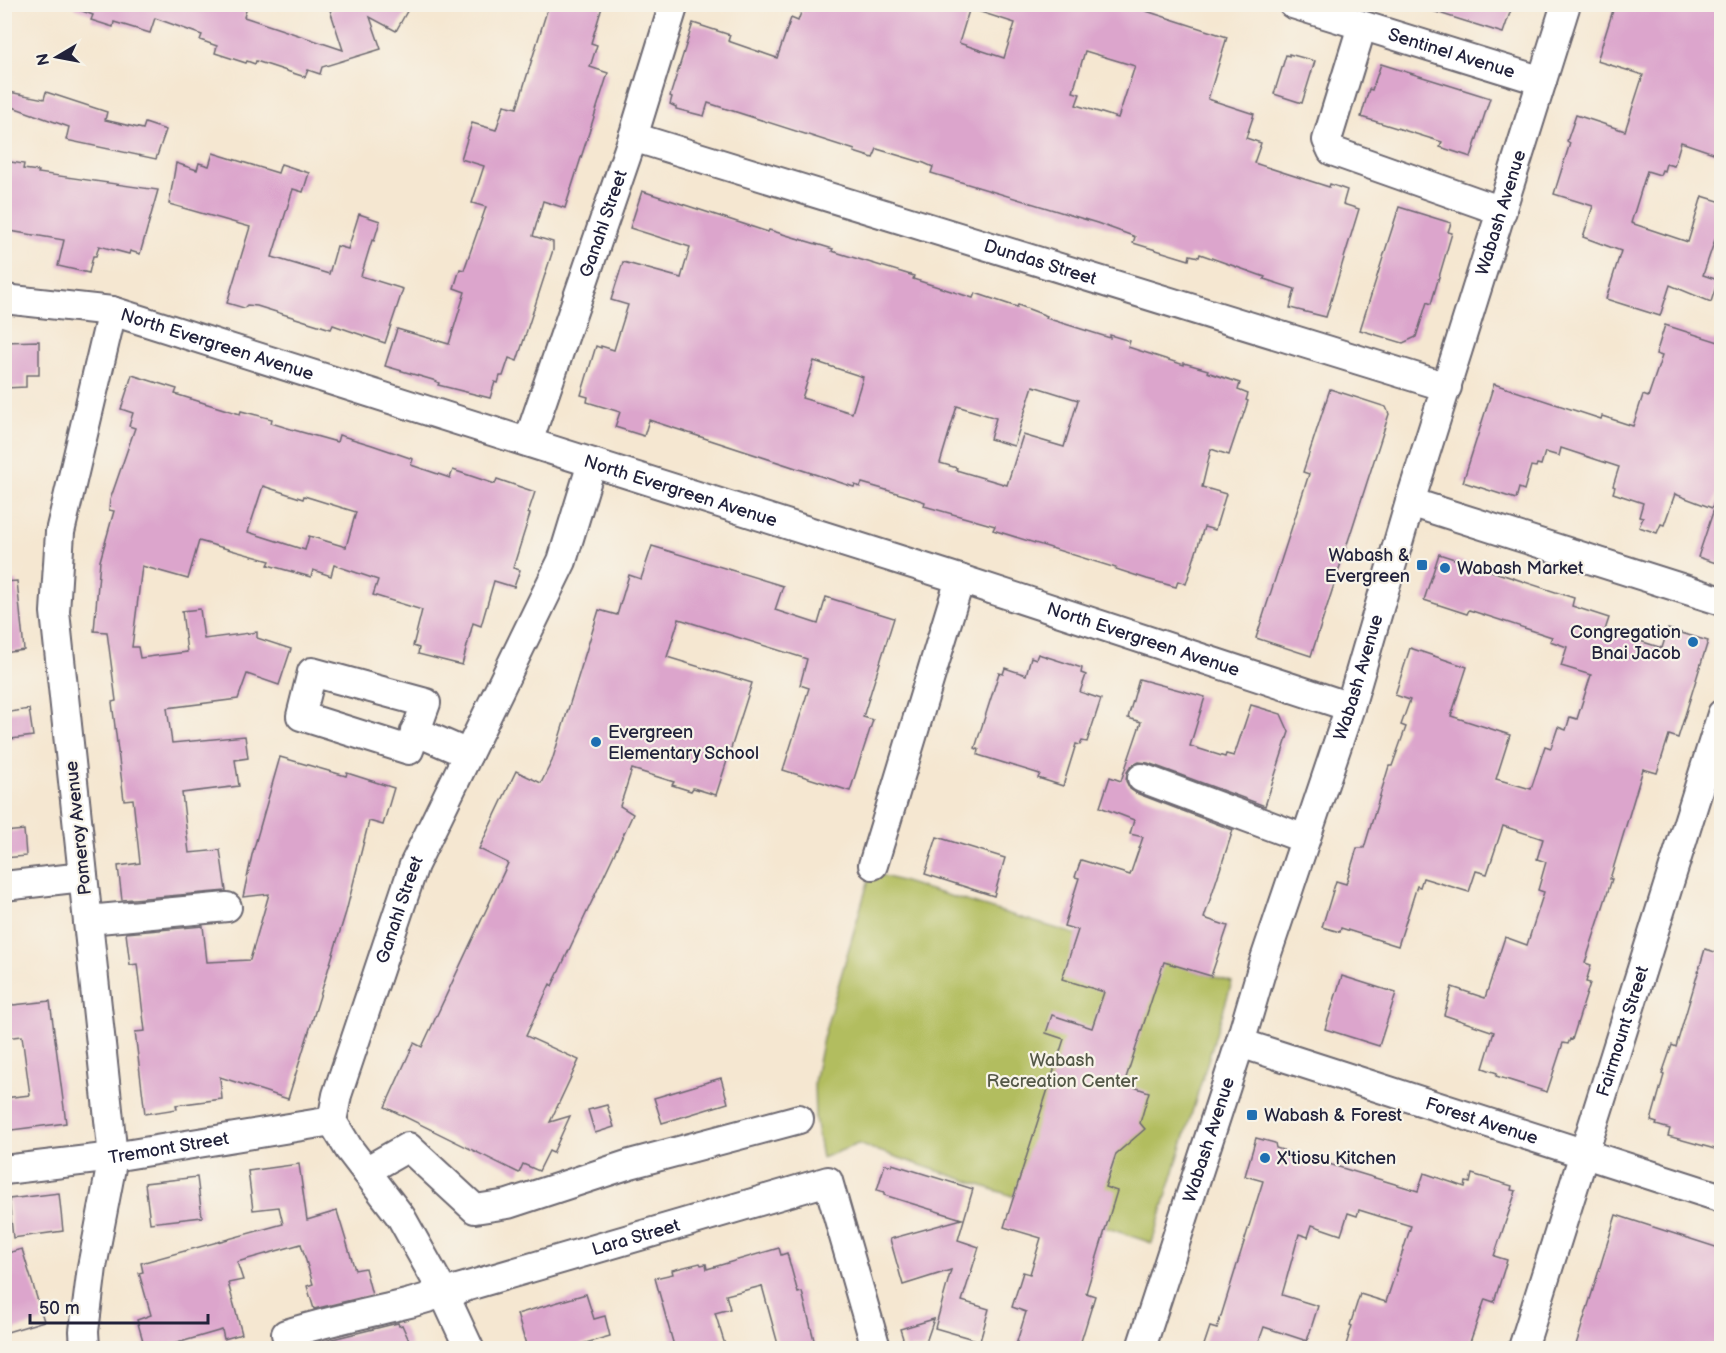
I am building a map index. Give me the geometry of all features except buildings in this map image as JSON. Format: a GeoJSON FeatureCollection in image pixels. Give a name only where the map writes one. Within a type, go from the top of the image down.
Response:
{"type":"FeatureCollection","features":[{"type":"Feature","properties":{"kind":"street","name":"Ganahl Street"},"geometry":{"type":"LineString","coordinates":[[528,442],[633,137],[674,4]]}},
{"type":"Feature","properties":{"kind":"street","name":"Sentinel Avenue"},"geometry":{"type":"LineString","coordinates":[[1293,4],[1542,81]]}},
{"type":"Feature","properties":{"kind":"street","name":"Wabash Avenue"},"geometry":{"type":"LineString","coordinates":[[1141,1348],[1263,965],[1350,707],[1410,502],[1566,4]]}},
{"type":"Feature","properties":{"kind":"street"},"geometry":{"type":"LineString","coordinates":[[1362,26],[1328,140],[1332,151],[1502,211]]}},
{"type":"Feature","properties":{"kind":"street","name":"Dundas Street"},"geometry":{"type":"LineString","coordinates":[[633,137],[1447,387]]}},
{"type":"Feature","properties":{"kind":"street","name":"North Evergreen Avenue"},"geometry":{"type":"LineString","coordinates":[[4,299],[112,311],[960,579],[1350,707]]}},
{"type":"Feature","properties":{"kind":"street","name":"Pomeroy Avenue"},"geometry":{"type":"LineString","coordinates":[[85,1348],[84,1331],[92,1267],[113,1157],[55,612],[60,532],[112,311]]}},
{"type":"Feature","properties":{"kind":"street","name":"Ganahl Street"},"geometry":{"type":"LineString","coordinates":[[332,1121],[338,1095],[414,866],[562,561],[592,463]]}},
{"type":"Feature","properties":{"kind":"street"},"geometry":{"type":"LineString","coordinates":[[1410,502],[1722,601]]}},
{"type":"Feature","properties":{"kind":"street"},"geometry":{"type":"LineString","coordinates":[[873,865],[960,579]]}},
{"type":"Feature","properties":{"kind":"street","name":"Fairmount Street"},"geometry":{"type":"LineString","coordinates":[[1523,1348],[1722,714]]}},
{"type":"Feature","properties":{"kind":"street"},"geometry":{"type":"LineString","coordinates":[[415,731],[468,754]]}},
{"type":"Feature","properties":{"kind":"street"},"geometry":{"type":"LineString","coordinates":[[1142,778],[1305,839]]}},
{"type":"Feature","properties":{"kind":"street"},"geometry":{"type":"LineString","coordinates":[[4,886],[83,877]]}},
{"type":"Feature","properties":{"kind":"street"},"geometry":{"type":"LineString","coordinates":[[88,920],[227,908]]}},
{"type":"Feature","properties":{"kind":"street","name":"Forest Avenue"},"geometry":{"type":"LineString","coordinates":[[1240,1043],[1722,1198]]}},
{"type":"Feature","properties":{"kind":"street"},"geometry":{"type":"LineString","coordinates":[[366,1171],[408,1147],[475,1209],[508,1204],[630,1164],[799,1119]]}},
{"type":"Feature","properties":{"kind":"street"},"geometry":{"type":"LineString","coordinates":[[332,1121],[348,1149],[401,1217],[443,1292],[469,1348]]}},
{"type":"Feature","properties":{"kind":"street","name":"Tremont Street"},"geometry":{"type":"LineString","coordinates":[[4,1170],[113,1157],[332,1121]]}},
{"type":"Feature","properties":{"kind":"street","name":"Lara Street"},"geometry":{"type":"LineString","coordinates":[[286,1334],[325,1321],[352,1318],[410,1303],[828,1181],[876,1348]]}},
{"type":"Feature","properties":{"kind":"green space","name":"Wabash Recreation Center"},"geometry":{"type":"Polygon","coordinates":[[[871,872],[1232,982],[1152,1243],[858,1144],[822,1158],[815,1118],[814,1082],[823,1038],[871,872]]]}},
{"type":"Feature","properties":{"kind":"place","name":"Wabash & Evergreen"},"geometry":{"type":"Point","coordinates":[1422,565]}},
{"type":"Feature","properties":{"kind":"place","name":"Wabash Market"},"geometry":{"type":"Point","coordinates":[1445,568]}},
{"type":"Feature","properties":{"kind":"place","name":"Congregation Bnai Jacob"},"geometry":{"type":"Point","coordinates":[1693,642]}},
{"type":"Feature","properties":{"kind":"place","name":"Evergreen Elementary School"},"geometry":{"type":"Point","coordinates":[596,742]}},
{"type":"Feature","properties":{"kind":"place","name":"Wabash & Forest"},"geometry":{"type":"Point","coordinates":[1252,1115]}},
{"type":"Feature","properties":{"kind":"place","name":"X'tiosu Kitchen"},"geometry":{"type":"Point","coordinates":[1265,1158]}}]}
